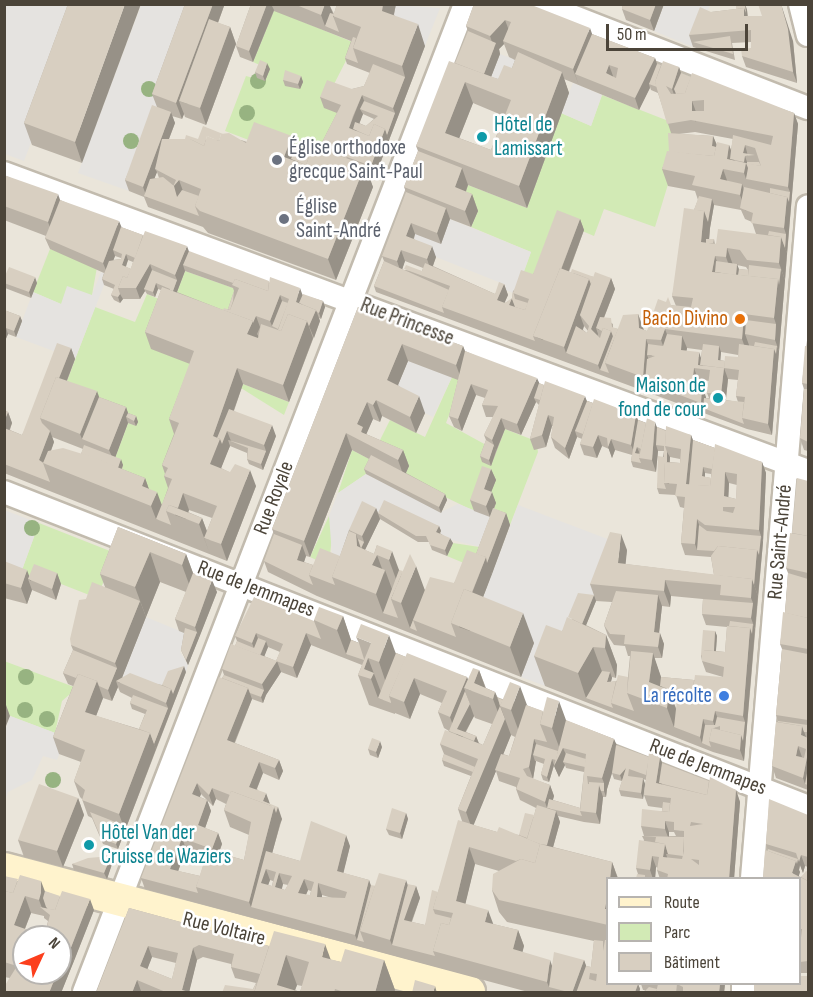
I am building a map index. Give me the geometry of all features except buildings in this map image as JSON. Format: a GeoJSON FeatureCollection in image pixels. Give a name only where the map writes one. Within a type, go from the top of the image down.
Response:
{"type":"FeatureCollection","features":[{"type":"Feature","properties":{"kind":"street","name":"Rue Royale"},"geometry":{"type":"LineString","coordinates":[[84,993],[465,4]]}},
{"type":"Feature","properties":{"kind":"street"},"geometry":{"type":"LineString","coordinates":[[541,4],[808,108]]}},
{"type":"Feature","properties":{"kind":"street"},"geometry":{"type":"LineString","coordinates":[[800,4],[808,35]]}},
{"type":"Feature","properties":{"kind":"street","name":"Rue Princesse"},"geometry":{"type":"LineString","coordinates":[[4,174],[808,471]]}},
{"type":"Feature","properties":{"kind":"street","name":"Rue Saint-André"},"geometry":{"type":"LineString","coordinates":[[752,877],[808,206]]}},
{"type":"Feature","properties":{"kind":"street","name":"Rue de Jemmapes"},"geometry":{"type":"LineString","coordinates":[[4,492],[808,807]]}},
{"type":"Feature","properties":{"kind":"street","name":"Rue Voltaire"},"geometry":{"type":"LineString","coordinates":[[4,869],[469,993]]}},
{"type":"Feature","properties":{"kind":"shaded area"},"geometry":{"type":"Polygon","coordinates":[[[4,5],[84,5],[24,161],[5,154],[4,5]]]}},
{"type":"Feature","properties":{"kind":"shaded area"},"geometry":{"type":"Polygon","coordinates":[[[5,5],[808,5],[808,992],[5,992],[5,5]]]}},
{"type":"Feature","properties":{"kind":"shaded area"},"geometry":{"type":"Polygon","coordinates":[[[141,5],[198,5],[129,191],[78,173],[141,5]]]}},
{"type":"Feature","properties":{"kind":"shaded area"},"geometry":{"type":"Polygon","coordinates":[[[395,5],[440,8],[425,46],[390,32],[395,5]]]}},
{"type":"Feature","properties":{"kind":"shaded area"},"geometry":{"type":"Polygon","coordinates":[[[664,5],[710,5],[693,47],[654,31],[664,5]]]}},
{"type":"Feature","properties":{"kind":"shaded area"},"geometry":{"type":"Polygon","coordinates":[[[500,54],[521,62],[485,92],[500,54]]]}},
{"type":"Feature","properties":{"kind":"shaded area"},"geometry":{"type":"Polygon","coordinates":[[[573,83],[602,95],[591,126],[561,113],[573,83]]]}},
{"type":"Feature","properties":{"kind":"shaded area"},"geometry":{"type":"Polygon","coordinates":[[[450,219],[531,252],[516,294],[505,290],[506,285],[411,247],[415,234],[450,219]]]}},
{"type":"Feature","properties":{"kind":"shaded area"},"geometry":{"type":"Polygon","coordinates":[[[101,272],[108,275],[75,359],[16,337],[33,292],[61,304],[67,286],[92,295],[101,272]]]}},
{"type":"Feature","properties":{"kind":"shaded area"},"geometry":{"type":"Polygon","coordinates":[[[408,361],[452,377],[433,417],[393,397],[408,361]]]}},
{"type":"Feature","properties":{"kind":"shaded area"},"geometry":{"type":"Polygon","coordinates":[[[366,474],[441,512],[458,504],[497,519],[486,548],[438,537],[441,532],[386,506],[344,563],[332,554],[329,516],[338,493],[366,474]]]}},
{"type":"Feature","properties":{"kind":"shaded area"},"geometry":{"type":"Polygon","coordinates":[[[518,505],[618,543],[596,601],[580,599],[545,686],[521,677],[534,642],[475,619],[518,505]]]}},
{"type":"Feature","properties":{"kind":"shaded area"},"geometry":{"type":"Polygon","coordinates":[[[4,510],[39,523],[18,581],[5,575],[4,510]]]}},
{"type":"Feature","properties":{"kind":"shaded area"},"geometry":{"type":"Polygon","coordinates":[[[146,617],[187,634],[180,652],[188,665],[186,672],[163,695],[122,678],[146,617]]]}},
{"type":"Feature","properties":{"kind":"shaded area"},"geometry":{"type":"Polygon","coordinates":[[[10,716],[66,737],[57,760],[43,756],[32,780],[8,792],[5,801],[5,731],[10,716]]]}},
{"type":"Feature","properties":{"kind":"green space"},"geometry":{"type":"Polygon","coordinates":[[[274,10],[355,43],[330,92],[345,116],[319,167],[225,131],[246,76],[265,81],[269,69],[253,62],[274,10]]]}},
{"type":"Feature","properties":{"kind":"green space"},"geometry":{"type":"Polygon","coordinates":[[[602,95],[671,122],[673,168],[655,227],[604,209],[594,236],[561,222],[537,286],[521,279],[531,252],[471,227],[478,211],[461,204],[468,185],[527,208],[561,113],[591,126],[602,95]]]}},
{"type":"Feature","properties":{"kind":"green space"},"geometry":{"type":"Polygon","coordinates":[[[50,249],[97,267],[92,295],[61,304],[33,292],[50,249]]]}},
{"type":"Feature","properties":{"kind":"green space"},"geometry":{"type":"Polygon","coordinates":[[[185,271],[239,290],[226,325],[172,305],[185,271]]]}},
{"type":"Feature","properties":{"kind":"green space"},"geometry":{"type":"Polygon","coordinates":[[[147,294],[168,303],[200,368],[168,522],[114,461],[128,423],[136,426],[62,394],[95,307],[135,322],[147,294]]]}},
{"type":"Feature","properties":{"kind":"green space"},"geometry":{"type":"Polygon","coordinates":[[[452,377],[462,381],[446,423],[488,446],[483,462],[491,465],[505,429],[536,441],[538,452],[510,525],[497,519],[486,477],[474,511],[404,477],[409,466],[374,452],[390,420],[425,437],[452,377]]]}},
{"type":"Feature","properties":{"kind":"green space"},"geometry":{"type":"Polygon","coordinates":[[[243,384],[289,402],[284,415],[241,388],[243,384]]]}},
{"type":"Feature","properties":{"kind":"green space"},"geometry":{"type":"Polygon","coordinates":[[[352,450],[373,461],[366,474],[338,493],[352,450]]]}},
{"type":"Feature","properties":{"kind":"green space"},"geometry":{"type":"Polygon","coordinates":[[[329,516],[333,525],[329,566],[310,557],[329,516]]]}},
{"type":"Feature","properties":{"kind":"green space"},"geometry":{"type":"Polygon","coordinates":[[[39,523],[115,553],[97,598],[38,575],[18,581],[39,523]]]}},
{"type":"Feature","properties":{"kind":"green space"},"geometry":{"type":"Polygon","coordinates":[[[453,543],[486,548],[478,569],[447,556],[453,543]]]}},
{"type":"Feature","properties":{"kind":"green space"},"geometry":{"type":"Polygon","coordinates":[[[4,661],[77,688],[62,701],[55,733],[5,714],[4,661]]]}},
{"type":"Feature","properties":{"kind":"place","name":"Hôtel de Lamissart"},"geometry":{"type":"Point","coordinates":[482,137]}},
{"type":"Feature","properties":{"kind":"place","name":"Église orthodoxe grecque Saint-Paul"},"geometry":{"type":"Point","coordinates":[277,160]}},
{"type":"Feature","properties":{"kind":"place","name":"Église Saint-André"},"geometry":{"type":"Point","coordinates":[284,219]}},
{"type":"Feature","properties":{"kind":"place","name":"Bacio Divino"},"geometry":{"type":"Point","coordinates":[740,319]}},
{"type":"Feature","properties":{"kind":"place","name":"Maison de fond de cour"},"geometry":{"type":"Point","coordinates":[718,398]}},
{"type":"Feature","properties":{"kind":"place","name":"La récolte"},"geometry":{"type":"Point","coordinates":[724,696]}},
{"type":"Feature","properties":{"kind":"place","name":"Hôtel Van der Cruisse de Waziers"},"geometry":{"type":"Point","coordinates":[89,845]}}]}
